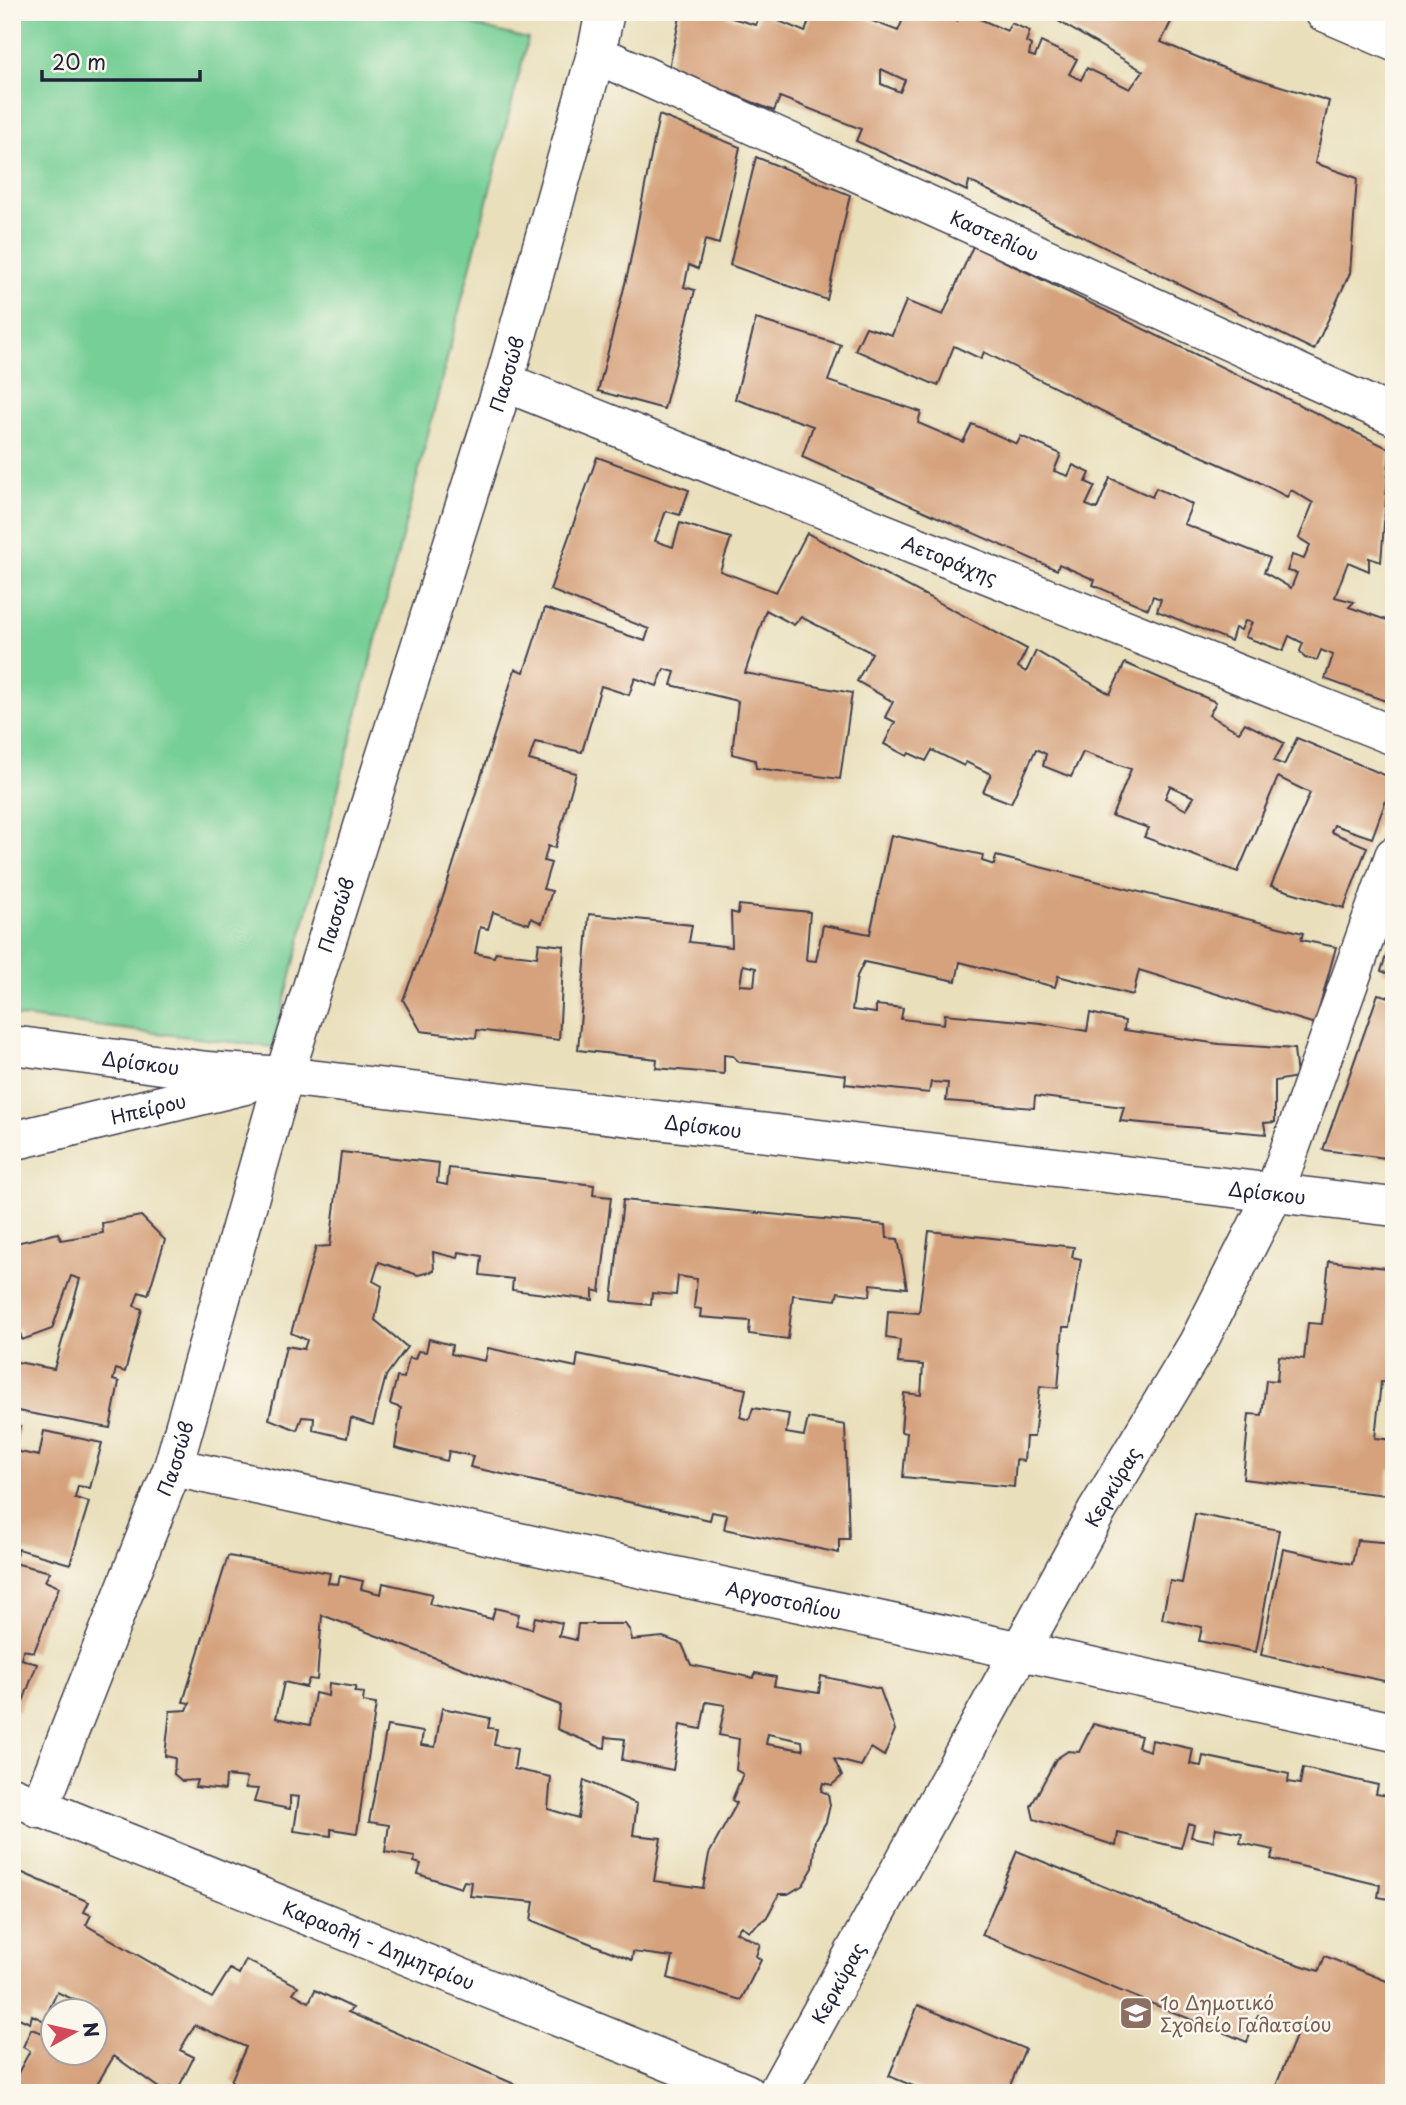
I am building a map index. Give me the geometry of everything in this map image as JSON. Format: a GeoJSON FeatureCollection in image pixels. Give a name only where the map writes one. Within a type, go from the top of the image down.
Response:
{"type":"FeatureCollection","features":[{"type":"Feature","properties":{"kind":"street","name":"Πασσώβ"},"geometry":{"type":"LineString","coordinates":[[26,1802],[173,1467],[284,1076],[504,382],[596,54],[605,12]]}},
{"type":"Feature","properties":{"kind":"street"},"geometry":{"type":"LineString","coordinates":[[1324,12],[1394,42]]}},
{"type":"Feature","properties":{"kind":"street","name":"Καστελίου"},"geometry":{"type":"LineString","coordinates":[[596,54],[1394,416]]}},
{"type":"Feature","properties":{"kind":"street","name":"Αετοράχης"},"geometry":{"type":"LineString","coordinates":[[504,382],[1394,736]]}},
{"type":"Feature","properties":{"kind":"street","name":"Κερκύρας"},"geometry":{"type":"LineString","coordinates":[[777,2093],[1097,1511],[1198,1343],[1276,1191],[1394,856]]}},
{"type":"Feature","properties":{"kind":"street","name":"Δρίσκου"},"geometry":{"type":"LineString","coordinates":[[12,1045],[207,1071],[284,1076],[1394,1207]]}},
{"type":"Feature","properties":{"kind":"street","name":"Ηπείρου"},"geometry":{"type":"LineString","coordinates":[[12,1141],[284,1076]]}},
{"type":"Feature","properties":{"kind":"street","name":"Αργοστολίου"},"geometry":{"type":"LineString","coordinates":[[173,1467],[1394,1732]]}},
{"type":"Feature","properties":{"kind":"street","name":"Καραολή - Δημητρίου"},"geometry":{"type":"LineString","coordinates":[[26,1802],[746,2093]]}},
{"type":"Feature","properties":{"kind":"green space"},"geometry":{"type":"Polygon","coordinates":[[[12,12],[421,12],[528,39],[273,1047],[12,1016],[12,12]]]}},
{"type":"Feature","properties":{"kind":"building"},"geometry":{"type":"Polygon","coordinates":[[[681,12],[725,12],[725,16],[756,25],[760,13],[805,32],[812,12],[849,12],[898,31],[906,12],[930,16],[932,12],[937,12],[957,21],[961,12],[964,12],[1007,31],[1011,23],[1030,31],[1026,42],[1031,45],[1029,55],[1035,57],[1041,42],[1077,59],[1069,74],[1081,80],[1087,68],[1130,89],[1143,71],[1043,12],[1176,12],[1161,42],[1226,69],[1329,101],[1315,163],[1357,178],[1350,273],[1314,350],[969,181],[967,191],[856,141],[861,129],[780,97],[774,111],[669,68],[681,12]],[[881,69],[881,84],[900,92],[905,80],[881,69]]]}},
{"type":"Feature","properties":{"kind":"building"},"geometry":{"type":"Polygon","coordinates":[[[659,115],[740,147],[719,244],[705,240],[698,269],[689,265],[684,287],[695,290],[664,409],[598,391],[628,272],[659,115]]]}},
{"type":"Feature","properties":{"kind":"building"},"geometry":{"type":"Polygon","coordinates":[[[756,157],[850,195],[827,300],[730,265],[756,157]]]}},
{"type":"Feature","properties":{"kind":"building"},"geometry":{"type":"Polygon","coordinates":[[[973,246],[1390,449],[1381,562],[1369,558],[1369,571],[1348,562],[1335,597],[1354,602],[1349,607],[1389,621],[1394,608],[1394,704],[1325,679],[1333,655],[1321,650],[1317,660],[1305,658],[1300,651],[1303,643],[1289,636],[1283,651],[1245,637],[1252,622],[1245,621],[1241,630],[1235,628],[1231,641],[1157,611],[1161,599],[1153,596],[1148,609],[1093,585],[1095,580],[1059,564],[1057,570],[802,457],[813,426],[735,399],[756,319],[841,345],[828,381],[921,412],[918,423],[963,442],[972,424],[1017,444],[1021,436],[1061,454],[1054,471],[1068,476],[1073,465],[1090,473],[1086,482],[1095,486],[1086,505],[1097,509],[1110,478],[1152,497],[1156,488],[1192,504],[1184,524],[1270,558],[1264,572],[1291,588],[1297,573],[1287,571],[1292,555],[1304,559],[1310,545],[1299,538],[1313,503],[1291,490],[1287,497],[1114,417],[984,352],[981,359],[954,346],[938,386],[855,350],[866,327],[892,335],[906,301],[943,315],[973,246]]]}},
{"type":"Feature","properties":{"kind":"building"},"geometry":{"type":"Polygon","coordinates":[[[597,457],[689,490],[680,515],[666,511],[655,541],[673,547],[680,523],[731,538],[720,571],[776,592],[807,533],[1027,649],[1018,667],[1026,672],[1036,651],[1110,694],[1125,663],[1216,702],[1209,715],[1239,732],[1245,723],[1284,743],[1274,761],[1284,765],[1297,738],[1394,779],[1372,838],[1334,825],[1331,832],[1367,847],[1344,908],[1271,886],[1310,793],[1278,777],[1238,872],[1144,837],[1149,828],[1112,816],[1131,769],[1083,752],[1071,777],[1043,766],[1046,754],[1036,749],[1011,803],[983,792],[991,774],[966,762],[964,766],[932,750],[926,761],[909,753],[907,756],[884,744],[895,722],[885,717],[893,702],[857,681],[872,653],[801,617],[794,625],[766,610],[745,673],[852,693],[840,779],[756,768],[755,760],[732,754],[738,701],[671,685],[675,672],[664,669],[657,686],[635,678],[629,695],[601,686],[582,752],[535,742],[529,760],[576,773],[555,848],[548,846],[544,861],[551,863],[543,889],[552,891],[542,923],[531,918],[529,924],[493,912],[488,929],[480,927],[475,953],[494,957],[496,952],[537,957],[539,943],[564,946],[559,1040],[477,1030],[476,1038],[421,1031],[403,1000],[443,897],[515,669],[524,672],[545,608],[645,641],[649,629],[550,590],[597,457]],[[1170,786],[1165,798],[1186,810],[1194,797],[1170,786]]]}},
{"type":"Feature","properties":{"kind":"building"},"geometry":{"type":"Polygon","coordinates":[[[891,835],[983,855],[982,861],[994,865],[996,856],[1303,933],[1301,940],[1336,947],[1315,1024],[1139,970],[1133,995],[1058,976],[1055,987],[960,962],[956,981],[864,962],[857,976],[852,1010],[876,1013],[876,1005],[903,1008],[901,1019],[944,1024],[945,1014],[1041,1023],[1087,1031],[1090,1013],[1125,1021],[1124,1030],[1219,1044],[1294,1049],[1297,1077],[1275,1081],[1275,1122],[1264,1123],[1266,1134],[1120,1121],[1124,1107],[1035,1096],[1034,1108],[946,1101],[948,1083],[931,1082],[929,1093],[845,1084],[846,1075],[739,1062],[733,1056],[724,1055],[724,1074],[656,1068],[657,1059],[578,1050],[589,914],[692,925],[689,942],[732,947],[731,912],[738,914],[739,905],[810,912],[806,960],[816,961],[823,925],[870,934],[891,835]],[[743,965],[740,985],[754,986],[756,968],[743,965]]]}},
{"type":"Feature","properties":{"kind":"building"},"geometry":{"type":"Polygon","coordinates":[[[1394,935],[1394,976],[1381,971],[1394,935]]]}},
{"type":"Feature","properties":{"kind":"building"},"geometry":{"type":"Polygon","coordinates":[[[1378,994],[1394,998],[1394,1159],[1323,1150],[1378,994]]]}},
{"type":"Feature","properties":{"kind":"building"},"geometry":{"type":"Polygon","coordinates":[[[341,1152],[439,1163],[437,1183],[447,1185],[449,1168],[594,1185],[593,1195],[611,1197],[600,1292],[593,1290],[593,1300],[512,1290],[513,1279],[480,1275],[482,1256],[459,1252],[458,1258],[433,1252],[434,1271],[418,1275],[379,1262],[373,1281],[382,1286],[375,1320],[407,1347],[386,1376],[373,1425],[351,1418],[347,1438],[313,1430],[314,1418],[302,1417],[297,1430],[269,1419],[286,1346],[304,1349],[307,1340],[291,1333],[316,1247],[330,1246],[341,1152]]]}},
{"type":"Feature","properties":{"kind":"building"},"geometry":{"type":"Polygon","coordinates":[[[623,1200],[886,1225],[887,1238],[898,1239],[907,1288],[871,1284],[870,1296],[838,1292],[836,1300],[793,1295],[788,1339],[749,1334],[750,1321],[700,1317],[701,1309],[694,1308],[697,1279],[678,1276],[676,1295],[652,1293],[651,1305],[612,1301],[623,1200]]]}},
{"type":"Feature","properties":{"kind":"building"},"geometry":{"type":"Polygon","coordinates":[[[141,1216],[165,1240],[148,1295],[139,1292],[134,1306],[142,1309],[125,1372],[116,1369],[113,1380],[119,1382],[110,1428],[12,1410],[12,1361],[54,1369],[80,1279],[71,1276],[52,1329],[22,1340],[19,1328],[12,1330],[12,1244],[58,1233],[61,1240],[103,1233],[102,1223],[141,1216]]]}},
{"type":"Feature","properties":{"kind":"building"},"geometry":{"type":"Polygon","coordinates":[[[929,1231],[1074,1247],[1072,1257],[1081,1259],[1070,1327],[1063,1327],[1058,1388],[1040,1386],[1034,1437],[1026,1437],[1024,1461],[1016,1460],[1014,1487],[903,1477],[907,1433],[901,1432],[904,1393],[921,1395],[923,1365],[898,1363],[900,1340],[886,1338],[888,1311],[919,1313],[929,1231]]]}},
{"type":"Feature","properties":{"kind":"building"},"geometry":{"type":"Polygon","coordinates":[[[1329,1261],[1394,1269],[1394,1383],[1381,1382],[1375,1438],[1394,1440],[1394,1470],[1389,1469],[1386,1495],[1243,1479],[1249,1414],[1262,1415],[1266,1380],[1277,1381],[1279,1356],[1304,1359],[1308,1323],[1322,1324],[1329,1261]]]}},
{"type":"Feature","properties":{"kind":"building"},"geometry":{"type":"Polygon","coordinates":[[[429,1339],[452,1345],[451,1354],[485,1361],[488,1348],[576,1367],[578,1354],[746,1389],[740,1417],[749,1420],[753,1408],[789,1414],[786,1433],[804,1436],[808,1418],[845,1425],[849,1539],[839,1539],[839,1553],[724,1529],[727,1515],[712,1512],[710,1520],[470,1467],[473,1456],[449,1451],[447,1461],[395,1448],[401,1408],[390,1404],[397,1377],[404,1378],[409,1358],[415,1359],[418,1351],[426,1352],[429,1339]]]}},
{"type":"Feature","properties":{"kind":"building"},"geometry":{"type":"Polygon","coordinates":[[[12,1424],[20,1426],[15,1451],[39,1456],[44,1431],[102,1443],[90,1488],[78,1486],[75,1498],[89,1502],[70,1564],[18,1549],[14,1563],[50,1572],[45,1581],[59,1587],[34,1652],[23,1650],[21,1659],[37,1664],[19,1712],[12,1710],[12,1424]]]}},
{"type":"Feature","properties":{"kind":"building"},"geometry":{"type":"Polygon","coordinates":[[[1195,1514],[1279,1530],[1256,1652],[1199,1641],[1202,1627],[1162,1619],[1170,1581],[1182,1583],[1195,1514]]]}},
{"type":"Feature","properties":{"kind":"building"},"geometry":{"type":"Polygon","coordinates":[[[1357,1540],[1394,1543],[1394,1683],[1261,1655],[1283,1549],[1352,1564],[1357,1540]]]}},
{"type":"Feature","properties":{"kind":"building"},"geometry":{"type":"Polygon","coordinates":[[[228,1556],[330,1573],[328,1583],[338,1584],[340,1576],[363,1581],[361,1589],[381,1594],[383,1583],[432,1594],[429,1604],[492,1619],[495,1608],[519,1614],[516,1625],[532,1629],[535,1617],[562,1623],[559,1636],[576,1640],[578,1624],[625,1624],[632,1640],[663,1637],[682,1644],[691,1665],[754,1678],[755,1673],[776,1677],[774,1686],[819,1693],[821,1676],[880,1689],[895,1730],[884,1756],[871,1748],[861,1766],[834,1759],[842,1776],[832,1785],[823,1783],[821,1791],[828,1794],[830,1805],[826,1822],[816,1839],[813,1868],[803,1885],[788,1894],[779,1894],[767,1917],[749,1931],[741,1926],[736,1932],[760,1944],[756,1956],[761,1960],[741,2000],[668,1978],[673,1957],[633,1952],[632,1960],[531,1920],[534,1902],[470,1896],[472,1882],[464,1881],[461,1888],[418,1874],[421,1864],[414,1862],[415,1857],[385,1852],[389,1825],[369,1822],[387,1726],[423,1732],[421,1745],[435,1747],[442,1708],[490,1718],[488,1728],[497,1729],[494,1745],[517,1749],[514,1769],[551,1777],[548,1809],[578,1818],[584,1780],[637,1804],[633,1835],[661,1838],[654,1881],[703,1888],[709,1854],[737,1803],[732,1800],[743,1774],[736,1770],[739,1739],[719,1735],[725,1705],[706,1702],[701,1729],[680,1725],[673,1770],[622,1760],[625,1739],[606,1737],[605,1748],[557,1729],[560,1705],[322,1615],[317,1680],[309,1679],[306,1687],[284,1682],[276,1718],[310,1725],[315,1693],[328,1696],[329,1683],[356,1687],[354,1692],[364,1693],[363,1702],[376,1704],[357,1833],[331,1829],[331,1836],[294,1831],[299,1797],[290,1796],[290,1809],[254,1802],[258,1789],[245,1788],[247,1778],[226,1776],[225,1790],[195,1787],[197,1780],[182,1781],[174,1774],[175,1758],[165,1756],[170,1711],[187,1710],[190,1703],[183,1702],[228,1556]],[[768,1734],[766,1744],[803,1750],[802,1741],[768,1734]]]}},
{"type":"Feature","properties":{"kind":"building"},"geometry":{"type":"Polygon","coordinates":[[[1093,1724],[1141,1736],[1138,1747],[1150,1751],[1152,1740],[1193,1749],[1190,1764],[1201,1766],[1203,1756],[1289,1774],[1288,1782],[1300,1784],[1303,1768],[1378,1785],[1376,1794],[1394,1797],[1394,1900],[1378,1897],[1380,1885],[1271,1859],[1274,1850],[1240,1843],[1242,1833],[1216,1828],[1213,1841],[1191,1837],[1194,1825],[1188,1823],[1181,1848],[1118,1833],[1116,1846],[1034,1819],[1031,1806],[1056,1759],[1068,1751],[1079,1752],[1093,1724]]]}},
{"type":"Feature","properties":{"kind":"building"},"geometry":{"type":"Polygon","coordinates":[[[1017,1851],[1281,1959],[1319,1971],[1325,1956],[1394,1984],[1394,2093],[1273,2093],[1298,2031],[1258,2015],[1247,2042],[982,1935],[1017,1851]]]}},
{"type":"Feature","properties":{"kind":"building"},"geometry":{"type":"Polygon","coordinates":[[[16,1870],[89,1902],[84,1912],[91,1915],[86,1925],[212,1998],[230,1969],[239,1974],[246,1960],[298,1986],[293,1993],[309,2002],[315,1990],[353,2008],[348,2012],[535,2093],[254,2093],[231,2081],[246,2047],[195,2025],[180,2050],[194,2057],[177,2091],[170,2087],[166,2093],[114,2056],[108,2066],[108,1996],[66,1996],[57,1992],[55,1996],[38,1996],[38,2018],[32,2015],[30,2023],[12,2015],[12,1880],[16,1870]]]}},
{"type":"Feature","properties":{"kind":"building"},"geometry":{"type":"Polygon","coordinates":[[[918,2005],[1025,2049],[1007,2093],[930,2093],[889,2076],[918,2005]]]}},
{"type":"Feature","properties":{"kind":"building"},"geometry":{"type":"Polygon","coordinates":[[[31,2029],[38,2031],[38,2066],[108,2066],[94,2089],[98,2093],[12,2093],[12,2084],[30,2051],[23,2047],[31,2029]]]}},
{"type":"Feature","properties":{"kind":"place","name":"1ο Δημοτικό Σχολείο Γαλατσίου"},"geometry":{"type":"Point","coordinates":[1136,2013]}}]}
